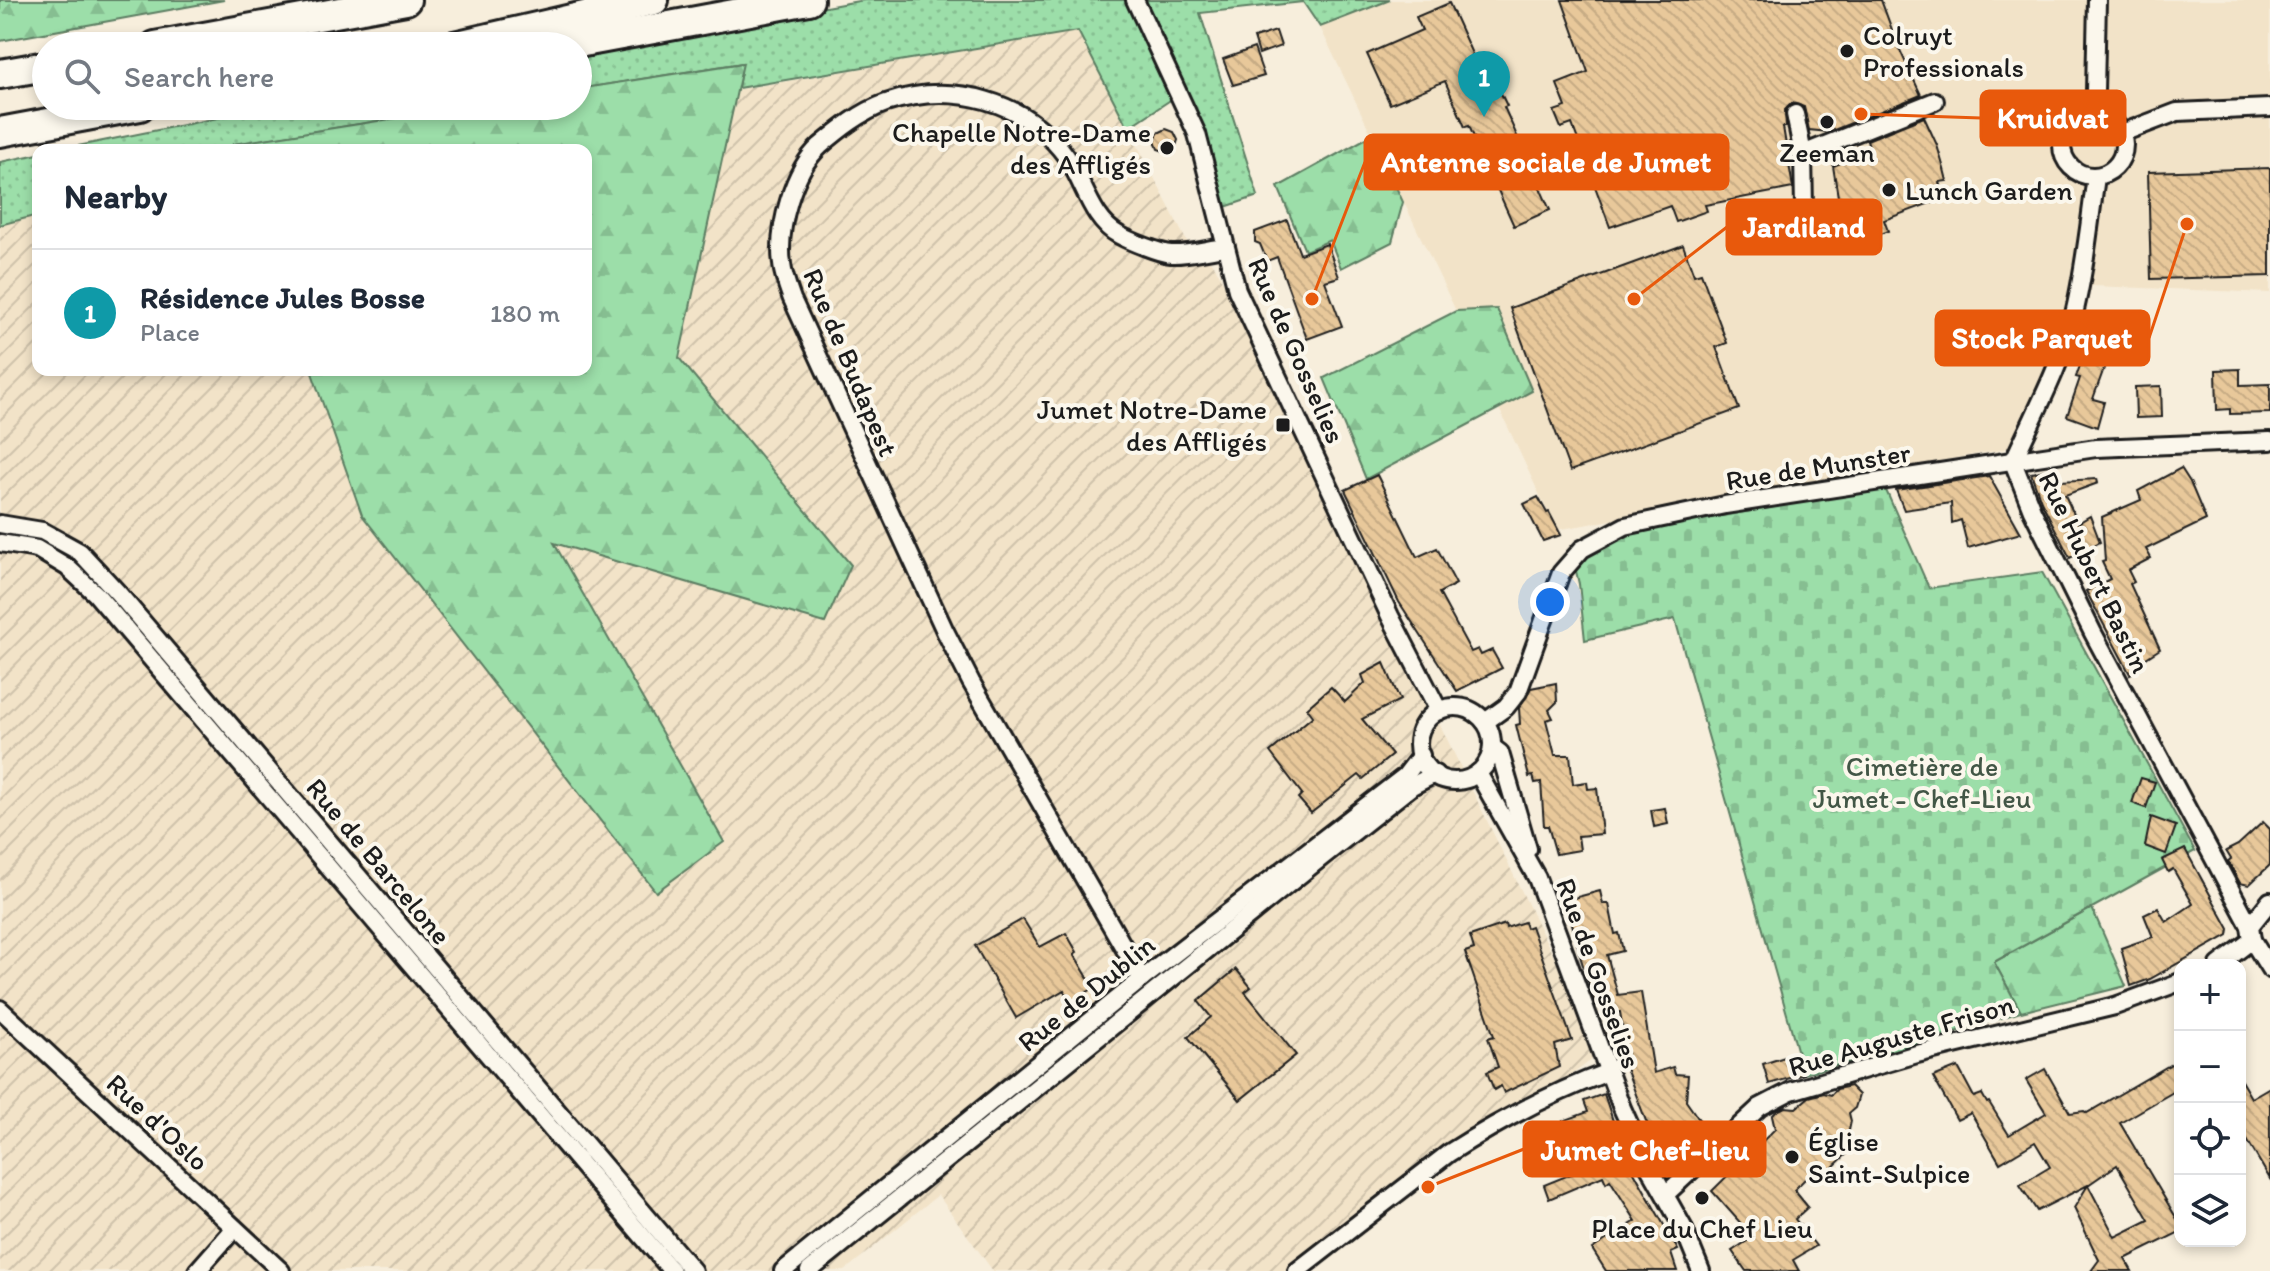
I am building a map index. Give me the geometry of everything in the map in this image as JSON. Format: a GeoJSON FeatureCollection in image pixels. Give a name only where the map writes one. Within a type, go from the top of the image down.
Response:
{"type":"FeatureCollection","features":[{"type":"Feature","properties":{"kind":"highway"},"geometry":{"type":"LineString","coordinates":[[231,32],[406,0]]}},
{"type":"Feature","properties":{"kind":"highway"},"geometry":{"type":"LineString","coordinates":[[515,32],[654,0]]}},
{"type":"Feature","properties":{"kind":"highway"},"geometry":{"type":"LineString","coordinates":[[592,40],[809,0]]}},
{"type":"Feature","properties":{"kind":"highway"},"geometry":{"type":"LineString","coordinates":[[0,74],[32,68]]}},
{"type":"Feature","properties":{"kind":"highway"},"geometry":{"type":"LineString","coordinates":[[0,132],[65,120]]}},
{"type":"Feature","properties":{"kind":"street","name":"Rue de Gosselies"},"geometry":{"type":"LineString","coordinates":[[1135,0],[1197,134],[1237,290],[1390,616],[1439,711]]}},
{"type":"Feature","properties":{"kind":"street"},"geometry":{"type":"LineString","coordinates":[[2097,0],[2097,114]]}},
{"type":"Feature","properties":{"kind":"street","name":"Rue de Budapest"},"geometry":{"type":"LineString","coordinates":[[1142,979],[971,682],[945,631],[792,299],[782,264],[783,229],[793,186],[816,149],[849,122],[886,103],[929,95],[969,95],[1001,105],[1046,131],[1081,178],[1099,219],[1118,235],[1170,254],[1225,247]]}},
{"type":"Feature","properties":{"kind":"street"},"geometry":{"type":"LineString","coordinates":[[1803,154],[1935,101]]}},
{"type":"Feature","properties":{"kind":"street"},"geometry":{"type":"LineString","coordinates":[[2122,133],[2177,112],[2270,108]]}},
{"type":"Feature","properties":{"kind":"street"},"geometry":{"type":"LineString","coordinates":[[1795,114],[1803,154],[1804,208]]}},
{"type":"Feature","properties":{"kind":"street"},"geometry":{"type":"LineString","coordinates":[[2097,114],[2108,117],[2122,133],[2125,144],[2122,158],[2115,167],[2096,177],[2076,172],[2067,164],[2061,143],[2070,123],[2079,117],[2097,114]]}},
{"type":"Feature","properties":{"kind":"street","name":"Rue Hubert Bastin"},"geometry":{"type":"LineString","coordinates":[[2096,177],[2086,259],[2072,321],[2056,368],[2013,462],[2032,510],[2093,633],[2270,969]]}},
{"type":"Feature","properties":{"kind":"street","name":"Rue de Munster"},"geometry":{"type":"LineString","coordinates":[[1485,722],[1506,707],[1518,692],[1561,573],[1582,549],[1625,526],[1725,505],[2096,448],[2270,441]]}},
{"type":"Feature","properties":{"kind":"street","name":"Rue de Barcelone"},"geometry":{"type":"LineString","coordinates":[[0,524],[42,531],[80,552],[693,1271]]}},
{"type":"Feature","properties":{"kind":"street","name":"Rue de Barcelone"},"geometry":{"type":"LineString","coordinates":[[0,543],[37,549],[67,567],[96,594],[672,1271]]}},
{"type":"Feature","properties":{"kind":"street"},"geometry":{"type":"LineString","coordinates":[[1458,707],[1470,710],[1485,722],[1492,747],[1487,764],[1478,773],[1455,781],[1435,774],[1426,766],[1421,755],[1420,734],[1425,723],[1439,711],[1458,707]]}},
{"type":"Feature","properties":{"kind":"street"},"geometry":{"type":"LineString","coordinates":[[1492,747],[1500,753],[1537,878]]}},
{"type":"Feature","properties":{"kind":"street","name":"Rue de Dublin"},"geometry":{"type":"LineString","coordinates":[[783,1271],[1142,979],[1405,776],[1421,755]]}},
{"type":"Feature","properties":{"kind":"street","name":"Rue de Gosselies"},"geometry":{"type":"LineString","coordinates":[[1478,773],[1537,878],[1608,1072],[1637,1143],[1666,1194]]}},
{"type":"Feature","properties":{"kind":"street","name":"Rue de Dublin"},"geometry":{"type":"LineString","coordinates":[[809,1271],[1322,857],[1412,786],[1435,774]]}},
{"type":"Feature","properties":{"kind":"street"},"geometry":{"type":"LineString","coordinates":[[2225,959],[2251,933],[2270,901]]}},
{"type":"Feature","properties":{"kind":"street","name":"Rue Auguste Frison"},"geometry":{"type":"LineString","coordinates":[[1666,1194],[1760,1107],[1791,1091],[1917,1054],[2115,1006],[2174,984]]}},
{"type":"Feature","properties":{"kind":"street","name":"Rue d'Oslo"},"geometry":{"type":"LineString","coordinates":[[0,1009],[281,1271]]}},
{"type":"Feature","properties":{"kind":"street"},"geometry":{"type":"LineString","coordinates":[[1297,1271],[1449,1153],[1547,1097],[1608,1072]]}},
{"type":"Feature","properties":{"kind":"street"},"geometry":{"type":"LineString","coordinates":[[1666,1194],[1701,1271]]}},
{"type":"Feature","properties":{"kind":"street"},"geometry":{"type":"LineString","coordinates":[[197,1271],[234,1229]]}},
{"type":"Feature","properties":{"kind":"shaded area"},"geometry":{"type":"Polygon","coordinates":[[[1390,0],[2270,0],[2270,293],[2092,286],[2070,363],[2035,438],[2001,450],[1556,530],[1499,408],[1532,391],[1497,310],[1456,311],[1320,27],[1390,0]]]}},
{"type":"Feature","properties":{"kind":"shaded area"},"geometry":{"type":"Polygon","coordinates":[[[1079,31],[1186,240],[1215,266],[1601,1053],[1308,1271],[993,1271],[938,1195],[844,1271],[0,1271],[0,225],[32,217],[32,376],[592,376],[592,144],[420,144],[560,120],[592,120],[592,115],[1079,31]]]}},
{"type":"Feature","properties":{"kind":"green space"},"geometry":{"type":"Polygon","coordinates":[[[0,0],[224,0],[49,32],[32,32],[32,35],[0,41],[0,0]]]}},
{"type":"Feature","properties":{"kind":"green space"},"geometry":{"type":"Polygon","coordinates":[[[864,0],[1390,0],[1320,27],[1303,2],[1200,13],[1258,196],[1216,210],[1178,95],[1128,128],[1078,31],[738,88],[742,63],[592,87],[592,49],[864,0]]]}},
{"type":"Feature","properties":{"kind":"green space"},"geometry":{"type":"Polygon","coordinates":[[[743,63],[679,358],[851,565],[825,623],[554,543],[724,842],[656,892],[362,515],[313,376],[592,376],[592,144],[233,144],[385,120],[592,120],[592,87],[743,63]]]}},
{"type":"Feature","properties":{"kind":"green space"},"geometry":{"type":"Polygon","coordinates":[[[207,120],[385,120],[234,144],[88,144],[207,120]]]}},
{"type":"Feature","properties":{"kind":"green space"},"geometry":{"type":"Polygon","coordinates":[[[1372,135],[1403,202],[1392,242],[1341,268],[1330,240],[1305,251],[1278,187],[1372,135]]]}},
{"type":"Feature","properties":{"kind":"green space"},"geometry":{"type":"Polygon","coordinates":[[[32,155],[32,217],[0,225],[0,162],[32,155]]]}},
{"type":"Feature","properties":{"kind":"green space"},"geometry":{"type":"Polygon","coordinates":[[[1497,309],[1532,391],[1366,479],[1324,378],[1456,311],[1497,309]]]}},
{"type":"Feature","properties":{"kind":"green space","name":"Cimetière de Jumet - Chef-Lieu"},"geometry":{"type":"Polygon","coordinates":[[[1885,488],[1929,588],[2042,572],[2195,851],[1994,962],[2021,1012],[1804,1074],[1675,619],[1585,640],[1573,558],[1640,530],[1885,488]]]}},
{"type":"Feature","properties":{"kind":"green space"},"geometry":{"type":"Polygon","coordinates":[[[2092,908],[2126,986],[2021,1012],[1994,962],[2092,908]]]}},
{"type":"Feature","properties":{"kind":"building"},"geometry":{"type":"Polygon","coordinates":[[[1562,0],[1881,0],[1921,95],[1829,132],[1809,130],[1804,107],[1792,103],[1785,110],[1786,127],[1783,127],[1793,188],[1705,205],[1707,211],[1676,222],[1670,206],[1610,227],[1572,124],[1561,128],[1554,111],[1566,107],[1557,84],[1588,72],[1562,0]]]}},
{"type":"Feature","properties":{"kind":"building"},"geometry":{"type":"Polygon","coordinates":[[[1449,3],[1487,87],[1496,83],[1550,210],[1514,226],[1445,81],[1390,104],[1367,54],[1422,30],[1416,17],[1449,3]]]}},
{"type":"Feature","properties":{"kind":"building"},"geometry":{"type":"Polygon","coordinates":[[[1276,31],[1281,46],[1259,54],[1254,38],[1276,31]]]}},
{"type":"Feature","properties":{"kind":"building"},"geometry":{"type":"Polygon","coordinates":[[[1254,48],[1264,76],[1233,85],[1223,59],[1254,48]]]}},
{"type":"Feature","properties":{"kind":"building","name":"Lunch Garden"},"geometry":{"type":"Polygon","coordinates":[[[1924,117],[1937,145],[1947,181],[1939,182],[1944,198],[1884,220],[1888,231],[1857,242],[1842,201],[1839,203],[1833,166],[1871,152],[1867,140],[1924,117]]]}},
{"type":"Feature","properties":{"kind":"building","name":"Chapelle Notre-Dame des Affligés"},"geometry":{"type":"Polygon","coordinates":[[[1166,129],[1174,132],[1178,140],[1173,154],[1158,149],[1155,141],[1158,133],[1166,129]]]}},
{"type":"Feature","properties":{"kind":"building"},"geometry":{"type":"Polygon","coordinates":[[[2270,168],[2270,276],[2151,279],[2148,172],[2270,168]]]}},
{"type":"Feature","properties":{"kind":"building"},"geometry":{"type":"Polygon","coordinates":[[[1287,220],[1300,254],[1327,244],[1339,277],[1325,281],[1342,326],[1307,339],[1277,257],[1267,261],[1260,244],[1255,242],[1255,232],[1287,220]]]}},
{"type":"Feature","properties":{"kind":"building"},"geometry":{"type":"Polygon","coordinates":[[[1683,245],[1694,275],[1701,273],[1727,343],[1716,347],[1739,409],[1570,471],[1510,308],[1683,245]]]}},
{"type":"Feature","properties":{"kind":"building"},"geometry":{"type":"Polygon","coordinates":[[[2088,343],[2106,349],[2104,355],[2108,357],[2093,399],[2104,402],[2097,427],[2067,416],[2088,343]]]}},
{"type":"Feature","properties":{"kind":"building"},"geometry":{"type":"Polygon","coordinates":[[[2240,369],[2240,385],[2270,384],[2270,413],[2230,414],[2230,409],[2217,410],[2216,370],[2240,369]]]}},
{"type":"Feature","properties":{"kind":"building"},"geometry":{"type":"Polygon","coordinates":[[[2161,386],[2162,417],[2136,418],[2135,387],[2161,386]]]}},
{"type":"Feature","properties":{"kind":"building"},"geometry":{"type":"Polygon","coordinates":[[[2055,468],[2060,481],[2097,479],[2098,483],[2065,495],[2078,523],[2090,516],[2100,542],[2070,558],[2041,501],[2031,473],[2055,468]]]}},
{"type":"Feature","properties":{"kind":"building"},"geometry":{"type":"Polygon","coordinates":[[[2181,468],[2206,520],[2146,549],[2151,558],[2128,570],[2134,582],[2130,584],[2160,649],[2140,662],[2142,667],[2130,674],[2086,591],[2110,579],[2102,562],[2105,561],[2102,517],[2141,500],[2138,491],[2181,468]]]}},
{"type":"Feature","properties":{"kind":"building"},"geometry":{"type":"Polygon","coordinates":[[[1377,475],[1417,557],[1437,548],[1456,584],[1439,593],[1471,652],[1478,649],[1481,655],[1492,650],[1502,668],[1457,691],[1399,602],[1345,490],[1377,475]]]}},
{"type":"Feature","properties":{"kind":"building"},"geometry":{"type":"Polygon","coordinates":[[[1989,476],[2021,533],[1968,548],[1961,520],[1952,523],[1951,503],[1904,510],[1896,490],[1989,476]]]}},
{"type":"Feature","properties":{"kind":"building"},"geometry":{"type":"Polygon","coordinates":[[[1538,497],[1561,535],[1543,541],[1524,504],[1538,497]]]}},
{"type":"Feature","properties":{"kind":"building"},"geometry":{"type":"Polygon","coordinates":[[[1384,663],[1400,700],[1362,719],[1392,755],[1363,779],[1359,775],[1311,813],[1298,798],[1302,794],[1270,752],[1313,716],[1307,708],[1331,687],[1345,702],[1365,683],[1362,675],[1384,663]]]}},
{"type":"Feature","properties":{"kind":"building"},"geometry":{"type":"Polygon","coordinates":[[[1556,683],[1557,702],[1549,710],[1553,718],[1546,720],[1555,755],[1570,755],[1573,784],[1587,782],[1588,789],[1597,788],[1602,834],[1578,836],[1580,850],[1556,854],[1548,826],[1544,826],[1541,782],[1535,783],[1533,776],[1529,777],[1516,725],[1520,724],[1519,708],[1531,688],[1556,683]]]}},
{"type":"Feature","properties":{"kind":"building"},"geometry":{"type":"Polygon","coordinates":[[[2141,778],[2155,782],[2146,808],[2132,803],[2141,778]]]}},
{"type":"Feature","properties":{"kind":"building"},"geometry":{"type":"Polygon","coordinates":[[[1665,808],[1668,824],[1654,827],[1651,810],[1665,808]]]}},
{"type":"Feature","properties":{"kind":"building"},"geometry":{"type":"Polygon","coordinates":[[[2151,817],[2176,826],[2166,854],[2145,846],[2151,817]]]}},
{"type":"Feature","properties":{"kind":"building"},"geometry":{"type":"Polygon","coordinates":[[[2263,822],[2270,829],[2270,865],[2249,885],[2240,883],[2226,851],[2238,845],[2263,822]]]}},
{"type":"Feature","properties":{"kind":"building"},"geometry":{"type":"Polygon","coordinates":[[[2185,849],[2229,929],[2228,935],[2185,959],[2174,959],[2174,965],[2131,986],[2121,948],[2153,937],[2144,915],[2158,908],[2166,922],[2193,904],[2173,869],[2168,872],[2162,860],[2185,849]]]}},
{"type":"Feature","properties":{"kind":"building"},"geometry":{"type":"Polygon","coordinates":[[[1600,891],[1603,904],[1609,904],[1615,934],[1619,933],[1623,951],[1607,955],[1618,995],[1641,992],[1654,1073],[1673,1067],[1675,1074],[1688,1075],[1686,1101],[1700,1121],[1695,1123],[1704,1136],[1677,1160],[1670,1159],[1646,1121],[1626,1068],[1629,1067],[1620,1012],[1608,1014],[1605,1003],[1596,1006],[1581,959],[1566,900],[1600,891]]]}},
{"type":"Feature","properties":{"kind":"building"},"geometry":{"type":"Polygon","coordinates":[[[1023,919],[1040,947],[1066,933],[1094,988],[1070,1002],[1064,990],[1016,1018],[975,946],[1023,919]]]}},
{"type":"Feature","properties":{"kind":"building"},"geometry":{"type":"Polygon","coordinates":[[[1524,922],[1526,928],[1531,926],[1572,1040],[1555,1045],[1559,1067],[1504,1093],[1501,1086],[1494,1090],[1487,1072],[1498,1067],[1488,1038],[1494,1036],[1465,952],[1474,949],[1470,936],[1505,924],[1506,928],[1524,922]]]}},
{"type":"Feature","properties":{"kind":"building"},"geometry":{"type":"Polygon","coordinates":[[[1236,969],[1251,987],[1245,992],[1296,1055],[1240,1100],[1188,1037],[1211,1017],[1198,1001],[1236,969]]]}},
{"type":"Feature","properties":{"kind":"building"},"geometry":{"type":"Polygon","coordinates":[[[1797,1053],[1804,1074],[1769,1084],[1763,1064],[1797,1053]]]}},
{"type":"Feature","properties":{"kind":"building"},"geometry":{"type":"Polygon","coordinates":[[[2174,1062],[2174,1092],[2120,1123],[2174,1214],[2174,1235],[2125,1259],[2132,1271],[2091,1271],[2099,1260],[2074,1208],[2088,1185],[2037,1211],[2020,1185],[2050,1167],[2035,1142],[2000,1163],[1971,1113],[1957,1120],[1933,1077],[1958,1067],[1974,1097],[1982,1094],[2009,1135],[2046,1113],[2026,1080],[2045,1069],[2070,1113],[2087,1113],[2174,1062]],[[2117,1165],[2088,1185],[2115,1237],[2149,1220],[2117,1165]]]}},
{"type":"Feature","properties":{"kind":"building","name":"Église Saint-Sulpice"},"geometry":{"type":"Polygon","coordinates":[[[1850,1086],[1859,1095],[1855,1108],[1849,1113],[1848,1135],[1858,1143],[1828,1172],[1814,1170],[1794,1190],[1808,1207],[1795,1219],[1816,1246],[1793,1260],[1799,1271],[1746,1271],[1732,1251],[1753,1237],[1712,1191],[1775,1129],[1772,1116],[1777,1111],[1785,1107],[1796,1108],[1809,1097],[1824,1093],[1831,1095],[1837,1089],[1850,1086]]]}},
{"type":"Feature","properties":{"kind":"building"},"geometry":{"type":"Polygon","coordinates":[[[2270,1087],[2270,1179],[2246,1138],[2246,1089],[2251,1098],[2270,1087]]]}},
{"type":"Feature","properties":{"kind":"building"},"geometry":{"type":"Polygon","coordinates":[[[1604,1094],[1624,1154],[1678,1250],[1671,1253],[1677,1271],[1606,1271],[1592,1249],[1636,1221],[1610,1180],[1606,1183],[1603,1176],[1549,1199],[1544,1185],[1574,1173],[1567,1154],[1572,1153],[1570,1149],[1574,1148],[1563,1121],[1588,1112],[1584,1101],[1604,1094]]]}},
{"type":"Feature","properties":{"kind":"place","name":"Colruyt Professionals"},"geometry":{"type":"Point","coordinates":[1847,51]}},
{"type":"Feature","properties":{"kind":"place","name":"Kruidvat"},"geometry":{"type":"Point","coordinates":[1861,114]}},
{"type":"Feature","properties":{"kind":"place","name":"Résidence Jules Bosse"},"geometry":{"type":"Point","coordinates":[1484,117]}},
{"type":"Feature","properties":{"kind":"place","name":"Zeeman"},"geometry":{"type":"Point","coordinates":[1827,122]}},
{"type":"Feature","properties":{"kind":"place","name":"Chapelle Notre-Dame des Affligés"},"geometry":{"type":"Point","coordinates":[1167,148]}},
{"type":"Feature","properties":{"kind":"place","name":"Lunch Garden"},"geometry":{"type":"Point","coordinates":[1889,190]}},
{"type":"Feature","properties":{"kind":"place","name":"Stock Parquet"},"geometry":{"type":"Point","coordinates":[2187,224]}},
{"type":"Feature","properties":{"kind":"place","name":"Antenne sociale de Jumet"},"geometry":{"type":"Point","coordinates":[1312,299]}},
{"type":"Feature","properties":{"kind":"place","name":"Jardiland"},"geometry":{"type":"Point","coordinates":[1634,299]}},
{"type":"Feature","properties":{"kind":"place","name":"Jumet Notre-Dame des Affligés"},"geometry":{"type":"Point","coordinates":[1283,425]}},
{"type":"Feature","properties":{"kind":"place","name":"Église Saint-Sulpice"},"geometry":{"type":"Point","coordinates":[1792,1157]}},
{"type":"Feature","properties":{"kind":"place","name":"Jumet Chef-lieu"},"geometry":{"type":"Point","coordinates":[1428,1187]}},
{"type":"Feature","properties":{"kind":"place","name":"Place du Chef Lieu"},"geometry":{"type":"Point","coordinates":[1702,1198]}}]}
